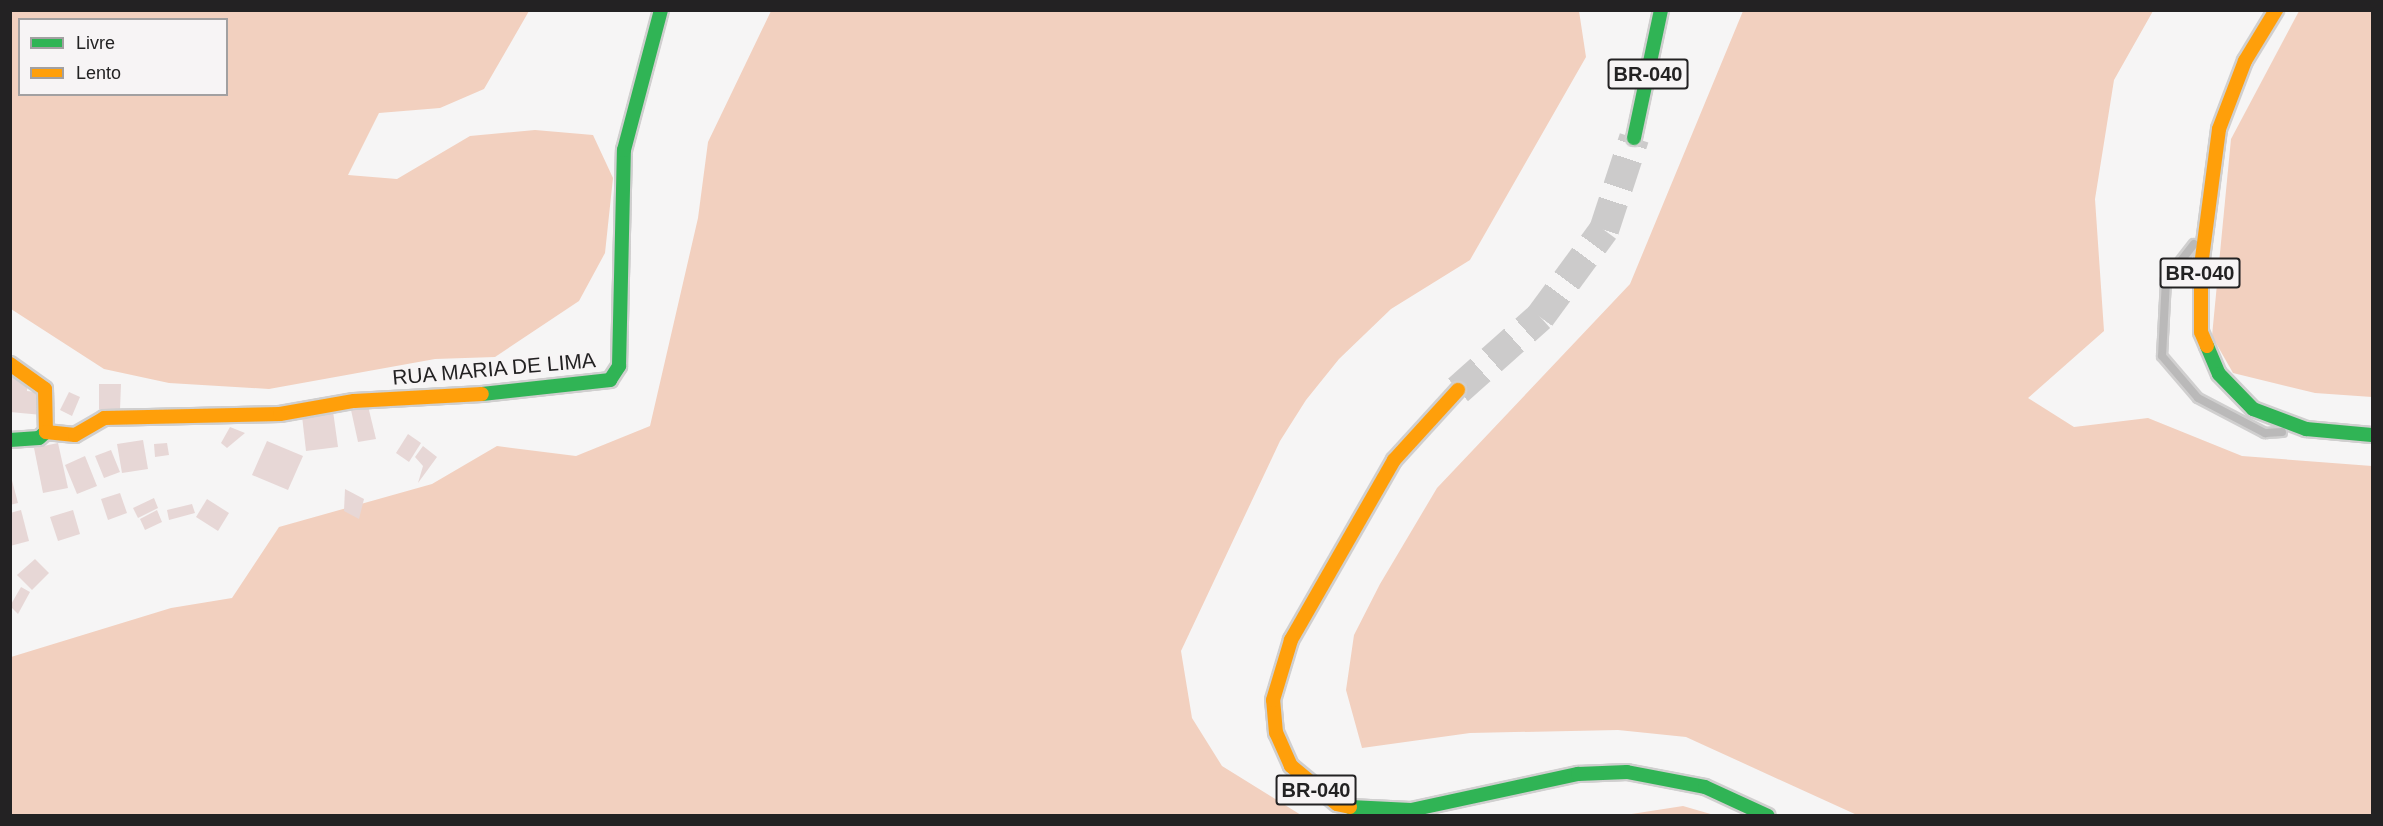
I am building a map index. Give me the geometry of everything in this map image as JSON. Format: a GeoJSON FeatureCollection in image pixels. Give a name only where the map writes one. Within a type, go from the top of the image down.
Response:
{"type":"FeatureCollection","features":[{"type":"Feature","properties":{"kind":"main road","name":"RUA MARIA DE LIMA"},"geometry":{"type":"LineString","coordinates":[[46,432],[75,435],[104,418],[280,414],[354,401],[537,391],[610,380],[619,366],[624,330],[624,150],[661,10]]}},
{"type":"Feature","properties":{"kind":"main road","name":"BR-040"},"geometry":{"type":"LineString","coordinates":[[1634,138],[1661,10]]}},
{"type":"Feature","properties":{"kind":"main road","name":"BR-040"},"geometry":{"type":"LineString","coordinates":[[2276,10],[2225,105],[2205,232],[2199,314],[2219,374],[2253,409],[2306,429],[2373,435]]}},
{"type":"Feature","properties":{"kind":"main road"},"geometry":{"type":"LineString","coordinates":[[10,364],[45,389],[46,432],[39,438],[10,441]]}},
{"type":"Feature","properties":{"kind":"main road","name":"BR-040"},"geometry":{"type":"LineString","coordinates":[[1458,390],[1394,460],[1291,640],[1273,700],[1276,733],[1291,766],[1337,804],[1371,811],[1411,810],[1578,774],[1627,772],[1705,787],[1768,816]]}},
{"type":"Feature","properties":{"kind":"lane"},"geometry":{"type":"LineString","coordinates":[[2205,232],[2166,280],[2162,356],[2198,398],[2265,433],[2306,429]]}},
{"type":"Feature","properties":{"kind":"shaded area"},"geometry":{"type":"Polygon","coordinates":[[[10,11],[529,11],[484,89],[440,108],[379,113],[348,175],[397,179],[470,136],[535,130],[593,135],[613,178],[605,253],[579,301],[495,357],[435,359],[269,389],[169,383],[104,369],[11,309],[10,11]]]}},
{"type":"Feature","properties":{"kind":"shaded area"},"geometry":{"type":"Polygon","coordinates":[[[771,11],[1579,11],[1586,57],[1470,260],[1391,309],[1339,359],[1306,400],[1280,441],[1181,651],[1192,718],[1222,766],[1301,815],[11,816],[11,657],[171,608],[232,598],[279,527],[432,484],[497,446],[576,456],[650,426],[698,218],[708,142],[771,11]]]}},
{"type":"Feature","properties":{"kind":"shaded area"},"geometry":{"type":"Polygon","coordinates":[[[1743,11],[2153,11],[2114,80],[2095,199],[2104,331],[2028,398],[2074,427],[2148,418],[2242,456],[2372,466],[2372,815],[1857,815],[1686,737],[1618,730],[1470,733],[1362,748],[1346,690],[1354,635],[1380,584],[1437,488],[1630,284],[1743,11]]]}},
{"type":"Feature","properties":{"kind":"shaded area"},"geometry":{"type":"Polygon","coordinates":[[[2299,11],[2372,11],[2372,397],[2315,393],[2233,373],[2212,336],[2231,139],[2299,11]]]}},
{"type":"Feature","properties":{"kind":"shaded area"},"geometry":{"type":"Polygon","coordinates":[[[1683,806],[1714,815],[1625,815],[1683,806]]]}},
{"type":"Feature","properties":{"kind":"building"},"geometry":{"type":"Polygon","coordinates":[[[10,377],[28,379],[27,391],[45,393],[42,415],[10,412],[10,377]]]}},
{"type":"Feature","properties":{"kind":"building"},"geometry":{"type":"Polygon","coordinates":[[[99,384],[121,384],[120,410],[99,409],[99,384]]]}},
{"type":"Feature","properties":{"kind":"building"},"geometry":{"type":"Polygon","coordinates":[[[69,392],[80,397],[72,416],[60,410],[69,392]]]}},
{"type":"Feature","properties":{"kind":"building"},"geometry":{"type":"Polygon","coordinates":[[[368,406],[376,439],[358,442],[351,410],[368,406]]]}},
{"type":"Feature","properties":{"kind":"building"},"geometry":{"type":"Polygon","coordinates":[[[333,411],[338,447],[306,451],[302,416],[333,411]]]}},
{"type":"Feature","properties":{"kind":"building"},"geometry":{"type":"Polygon","coordinates":[[[230,427],[245,433],[227,448],[221,443],[230,427]]]}},
{"type":"Feature","properties":{"kind":"building"},"geometry":{"type":"Polygon","coordinates":[[[408,434],[421,443],[409,462],[396,453],[408,434]]]}},
{"type":"Feature","properties":{"kind":"building"},"geometry":{"type":"Polygon","coordinates":[[[143,440],[148,469],[122,473],[117,444],[143,440]]]}},
{"type":"Feature","properties":{"kind":"building"},"geometry":{"type":"Polygon","coordinates":[[[267,441],[303,456],[288,490],[252,475],[267,441]]]}},
{"type":"Feature","properties":{"kind":"building"},"geometry":{"type":"Polygon","coordinates":[[[58,443],[68,488],[43,493],[34,448],[58,443]]]}},
{"type":"Feature","properties":{"kind":"building"},"geometry":{"type":"Polygon","coordinates":[[[167,443],[169,455],[155,457],[154,444],[167,443]]]}},
{"type":"Feature","properties":{"kind":"building"},"geometry":{"type":"Polygon","coordinates":[[[423,446],[437,457],[418,483],[423,466],[415,457],[423,446]]]}},
{"type":"Feature","properties":{"kind":"building"},"geometry":{"type":"Polygon","coordinates":[[[111,450],[120,472],[104,478],[95,456],[111,450]]]}},
{"type":"Feature","properties":{"kind":"building"},"geometry":{"type":"Polygon","coordinates":[[[85,456],[97,486],[77,494],[65,465],[85,456]]]}},
{"type":"Feature","properties":{"kind":"building"},"geometry":{"type":"Polygon","coordinates":[[[10,473],[18,503],[10,505],[10,473]]]}},
{"type":"Feature","properties":{"kind":"building"},"geometry":{"type":"Polygon","coordinates":[[[345,489],[364,499],[359,519],[344,511],[345,489]]]}},
{"type":"Feature","properties":{"kind":"building"},"geometry":{"type":"Polygon","coordinates":[[[120,493],[127,513],[108,520],[101,499],[120,493]]]}},
{"type":"Feature","properties":{"kind":"building"},"geometry":{"type":"Polygon","coordinates":[[[154,498],[158,508],[138,518],[133,508],[154,498]]]}},
{"type":"Feature","properties":{"kind":"building"},"geometry":{"type":"Polygon","coordinates":[[[207,499],[229,513],[218,531],[196,517],[207,499]]]}},
{"type":"Feature","properties":{"kind":"building"},"geometry":{"type":"Polygon","coordinates":[[[192,504],[195,513],[169,520],[167,510],[192,504]]]}},
{"type":"Feature","properties":{"kind":"building"},"geometry":{"type":"Polygon","coordinates":[[[21,510],[29,541],[10,546],[10,513],[21,510]]]}},
{"type":"Feature","properties":{"kind":"building"},"geometry":{"type":"Polygon","coordinates":[[[73,510],[80,534],[58,541],[50,517],[73,510]]]}},
{"type":"Feature","properties":{"kind":"building"},"geometry":{"type":"Polygon","coordinates":[[[157,510],[162,522],[145,530],[140,519],[157,510]]]}},
{"type":"Feature","properties":{"kind":"building"},"geometry":{"type":"Polygon","coordinates":[[[35,559],[49,573],[32,590],[17,575],[35,559]]]}},
{"type":"Feature","properties":{"kind":"building"},"geometry":{"type":"Polygon","coordinates":[[[21,587],[30,592],[18,614],[10,606],[21,587]]]}},
{"type":"Feature","properties":{"kind":"tunnel"},"geometry":{"type":"LineString","coordinates":[[1458,390],[1540,317],[1604,230],[1634,138]]}},
{"type":"Feature","properties":{"kind":"traffic: fast"},"geometry":{"type":"LineString","coordinates":[[482,394],[610,380],[619,366],[624,150],[661,10]]}},
{"type":"Feature","properties":{"kind":"traffic: fast"},"geometry":{"type":"LineString","coordinates":[[1634,138],[1661,10]]}},
{"type":"Feature","properties":{"kind":"traffic: fast"},"geometry":{"type":"LineString","coordinates":[[2207,346],[2219,374],[2253,409],[2306,429],[2372,435]]}},
{"type":"Feature","properties":{"kind":"traffic: fast"},"geometry":{"type":"LineString","coordinates":[[10,440],[39,438],[46,432]]}},
{"type":"Feature","properties":{"kind":"traffic: fast"},"geometry":{"type":"LineString","coordinates":[[1350,807],[1411,810],[1578,774],[1627,772],[1705,787],[1768,816]]}},
{"type":"Feature","properties":{"kind":"traffic: slow"},"geometry":{"type":"LineString","coordinates":[[2207,346],[2201,332],[2201,266],[2219,129],[2245,61],[2276,10]]}},
{"type":"Feature","properties":{"kind":"traffic: slow"},"geometry":{"type":"LineString","coordinates":[[10,364],[45,389],[46,432]]}},
{"type":"Feature","properties":{"kind":"traffic: slow"},"geometry":{"type":"LineString","coordinates":[[1350,807],[1337,804],[1291,766],[1276,733],[1273,700],[1291,640],[1394,460],[1458,390]]}},
{"type":"Feature","properties":{"kind":"traffic: slow"},"geometry":{"type":"LineString","coordinates":[[46,432],[75,435],[104,418],[280,414],[354,401],[482,394]]}}]}
